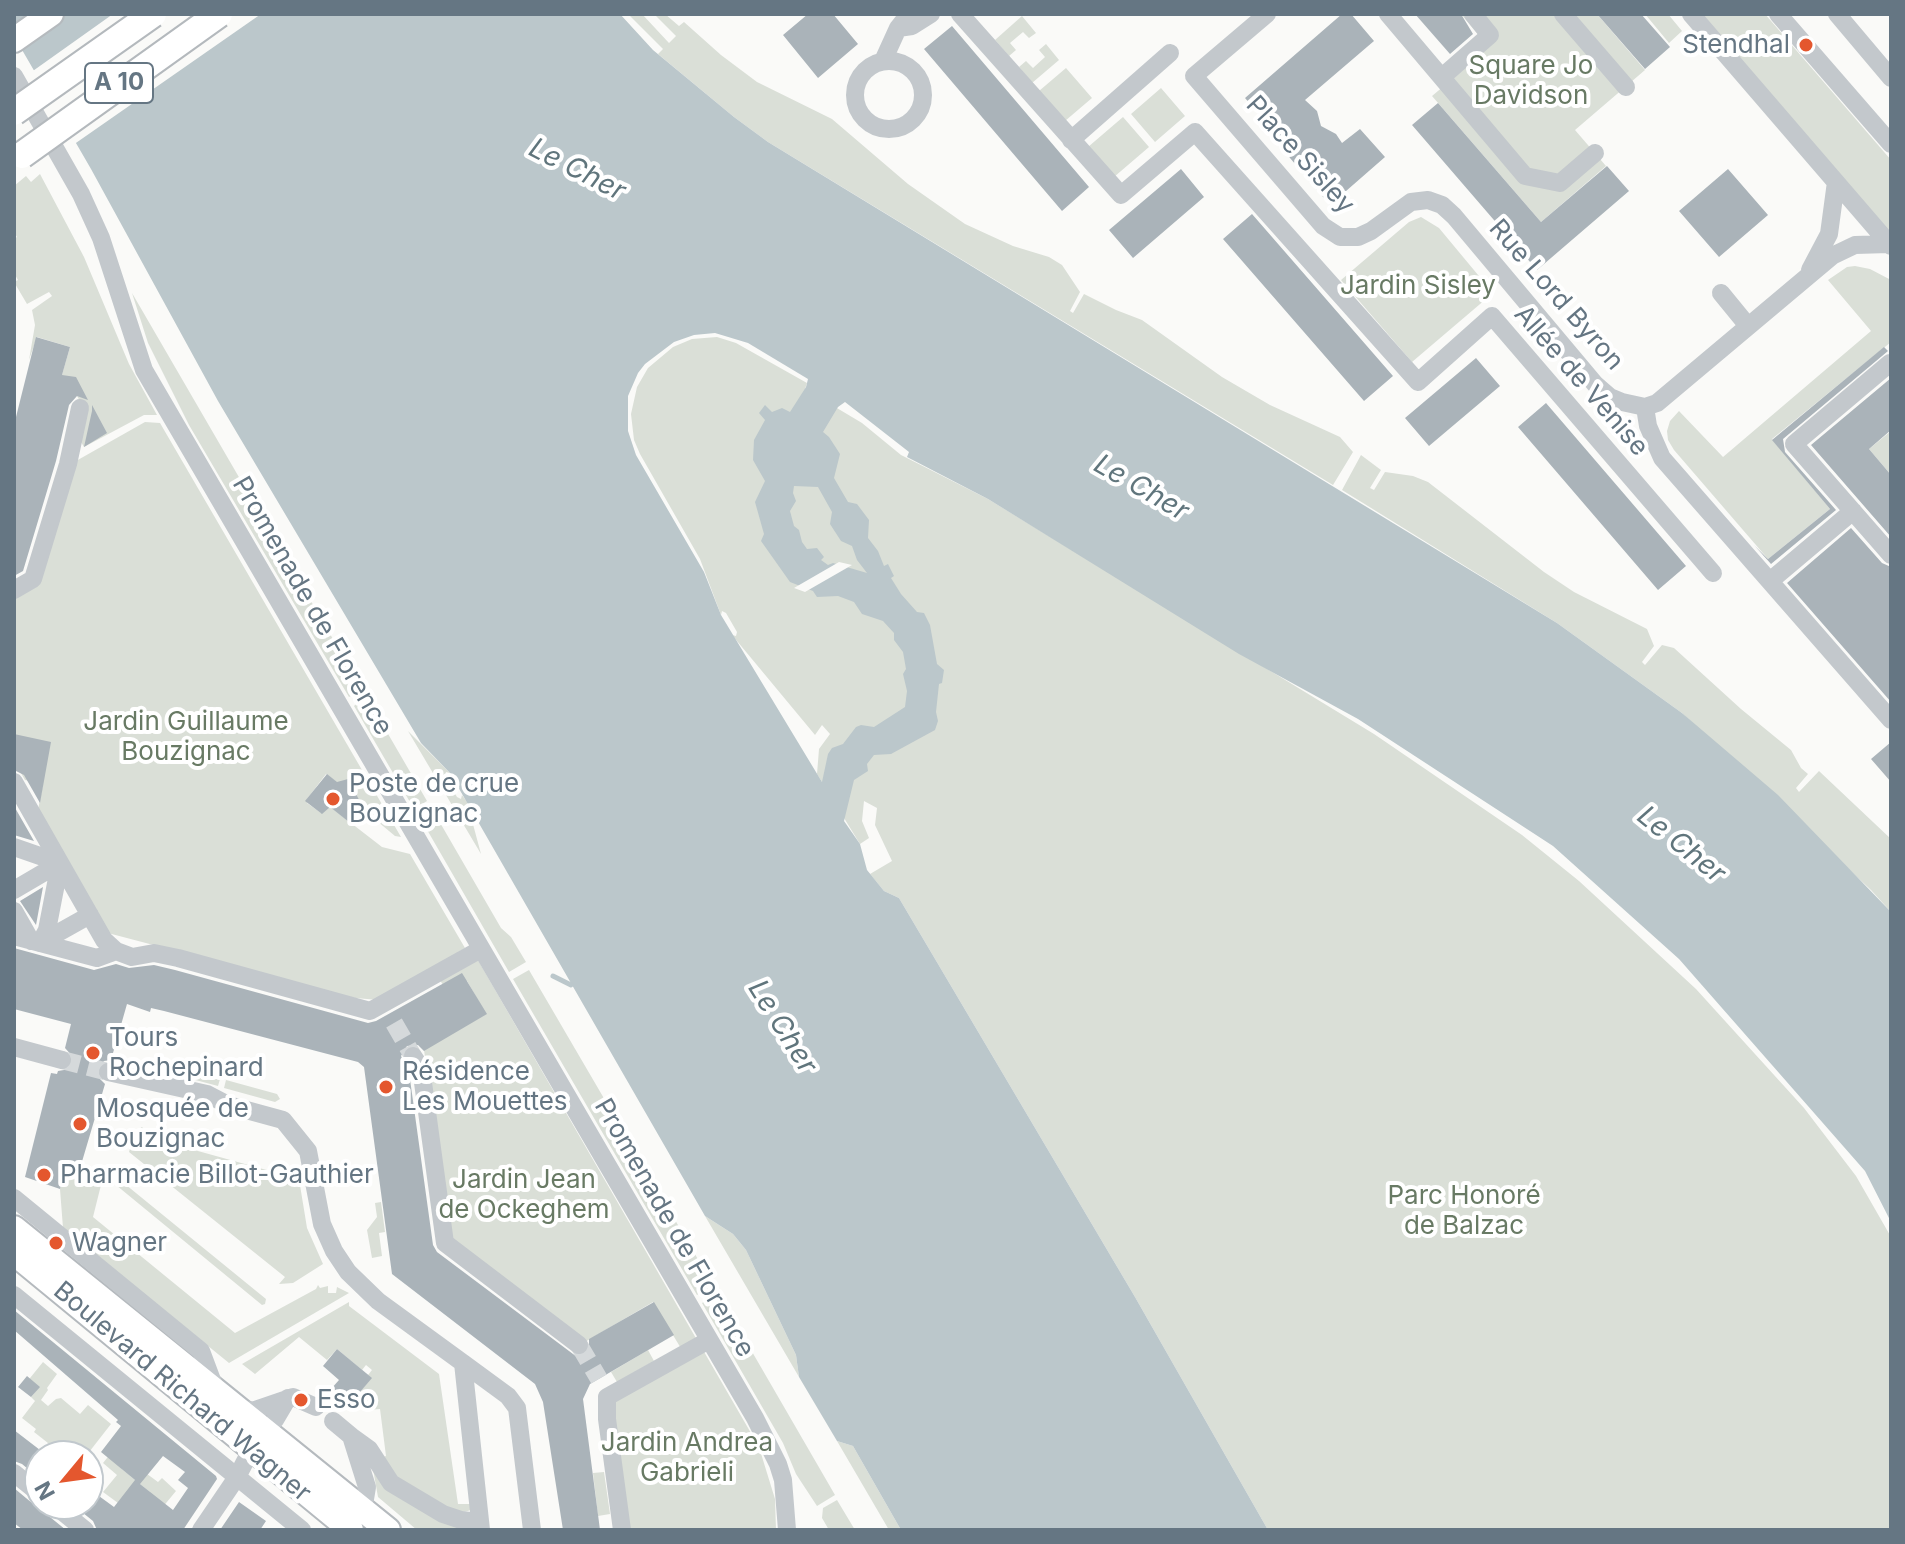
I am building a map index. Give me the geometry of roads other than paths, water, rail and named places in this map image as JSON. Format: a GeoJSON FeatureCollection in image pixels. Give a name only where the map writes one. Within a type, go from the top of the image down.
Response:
{"type":"FeatureCollection","features":[{"type":"Feature","properties":{"kind":"highway","name":"A 10"},"geometry":{"type":"LineString","coordinates":[[14,112],[153,14]]}},
{"type":"Feature","properties":{"kind":"highway","name":"A 10"},"geometry":{"type":"LineString","coordinates":[[22,155],[219,14]]}},
{"type":"Feature","properties":{"kind":"main road"},"geometry":{"type":"LineString","coordinates":[[14,26],[31,14]]}},
{"type":"Feature","properties":{"kind":"main road"},"geometry":{"type":"LineString","coordinates":[[14,40],[51,14]]}},
{"type":"Feature","properties":{"kind":"main road","name":"Boulevard Richard Wagner"},"geometry":{"type":"LineString","coordinates":[[14,1228],[242,1411],[263,1433]]}},
{"type":"Feature","properties":{"kind":"main road","name":"Boulevard Richard Wagner"},"geometry":{"type":"LineString","coordinates":[[14,1253],[263,1433],[360,1513],[388,1530]]}},
{"type":"Feature","properties":{"kind":"street"},"geometry":{"type":"LineString","coordinates":[[883,61],[904,21],[912,26],[931,14]]}},
{"type":"Feature","properties":{"kind":"street","name":"Allée de Venise"},"geometry":{"type":"LineString","coordinates":[[960,14],[1121,195],[1195,132],[1418,382],[1492,316],[1713,573]]}},
{"type":"Feature","properties":{"kind":"street","name":"Place Sisley"},"geometry":{"type":"LineString","coordinates":[[1267,14],[1194,76],[1334,235],[1346,238],[1364,235],[1403,206],[1419,200]]}},
{"type":"Feature","properties":{"kind":"street"},"geometry":{"type":"LineString","coordinates":[[1388,14],[1525,176],[1560,183],[1595,153]]}},
{"type":"Feature","properties":{"kind":"street"},"geometry":{"type":"LineString","coordinates":[[1442,77],[1490,35],[1473,14]]}},
{"type":"Feature","properties":{"kind":"street"},"geometry":{"type":"LineString","coordinates":[[1563,14],[1626,87]]}},
{"type":"Feature","properties":{"kind":"street"},"geometry":{"type":"LineString","coordinates":[[1691,14],[1890,245]]}},
{"type":"Feature","properties":{"kind":"street"},"geometry":{"type":"LineString","coordinates":[[1778,14],[1891,144]]}},
{"type":"Feature","properties":{"kind":"street"},"geometry":{"type":"LineString","coordinates":[[1837,14],[1891,78]]}},
{"type":"Feature","properties":{"kind":"street"},"geometry":{"type":"LineString","coordinates":[[1071,140],[1170,53]]}},
{"type":"Feature","properties":{"kind":"street","name":"Promenade de Florence"},"geometry":{"type":"LineString","coordinates":[[14,76],[81,194],[101,238],[144,370],[709,1340],[778,1464],[787,1501],[787,1530]]}},
{"type":"Feature","properties":{"kind":"street"},"geometry":{"type":"LineString","coordinates":[[1807,276],[1829,234],[1836,182]]}},
{"type":"Feature","properties":{"kind":"street","name":"Rue Lord Byron"},"geometry":{"type":"LineString","coordinates":[[1419,200],[1435,202],[1454,216],[1595,384],[1610,397],[1645,407]]}},
{"type":"Feature","properties":{"kind":"street"},"geometry":{"type":"LineString","coordinates":[[1890,245],[1855,245],[1832,256],[1657,403],[1645,407],[1648,426],[1662,458],[1891,720]]}},
{"type":"Feature","properties":{"kind":"street"},"geometry":{"type":"LineString","coordinates":[[1721,293],[1748,326]]}},
{"type":"Feature","properties":{"kind":"street"},"geometry":{"type":"LineString","coordinates":[[1890,363],[1794,444],[1891,555]]}},
{"type":"Feature","properties":{"kind":"street"},"geometry":{"type":"LineString","coordinates":[[14,590],[33,579],[68,464],[80,408]]}},
{"type":"Feature","properties":{"kind":"street"},"geometry":{"type":"LineString","coordinates":[[1770,581],[1853,511]]}},
{"type":"Feature","properties":{"kind":"street"},"geometry":{"type":"LineString","coordinates":[[14,782],[104,940],[116,951],[132,957],[154,953],[178,958],[370,1011],[481,949]]}},
{"type":"Feature","properties":{"kind":"street"},"geometry":{"type":"LineString","coordinates":[[14,822],[31,812]]}},
{"type":"Feature","properties":{"kind":"street"},"geometry":{"type":"LineString","coordinates":[[14,847],[60,863]]}},
{"type":"Feature","properties":{"kind":"street"},"geometry":{"type":"LineString","coordinates":[[14,890],[60,863]]}},
{"type":"Feature","properties":{"kind":"street"},"geometry":{"type":"LineString","coordinates":[[28,940],[47,930],[60,863]]}},
{"type":"Feature","properties":{"kind":"street"},"geometry":{"type":"LineString","coordinates":[[14,911],[28,940],[97,958],[116,951]]}},
{"type":"Feature","properties":{"kind":"street"},"geometry":{"type":"LineString","coordinates":[[28,940],[90,915]]}},
{"type":"Feature","properties":{"kind":"street"},"geometry":{"type":"LineString","coordinates":[[384,1005],[394,1023]]}},
{"type":"Feature","properties":{"kind":"street"},"geometry":{"type":"LineString","coordinates":[[14,1047],[62,1060]]}},
{"type":"Feature","properties":{"kind":"street"},"geometry":{"type":"LineString","coordinates":[[413,1056],[421,1068],[445,1243],[579,1345]]}},
{"type":"Feature","properties":{"kind":"street"},"geometry":{"type":"LineString","coordinates":[[108,1072],[207,1094],[228,1105],[283,1120],[308,1151],[322,1224],[348,1272],[378,1301],[508,1396],[517,1408],[532,1530]]}},
{"type":"Feature","properties":{"kind":"street","name":"Boulevard Richard Wagner"},"geometry":{"type":"LineString","coordinates":[[14,1198],[201,1351],[216,1391]]}},
{"type":"Feature","properties":{"kind":"street"},"geometry":{"type":"LineString","coordinates":[[14,1295],[302,1530]]}},
{"type":"Feature","properties":{"kind":"street"},"geometry":{"type":"LineString","coordinates":[[622,1530],[604,1387],[709,1340]]}},
{"type":"Feature","properties":{"kind":"street"},"geometry":{"type":"LineString","coordinates":[[333,1421],[369,1449],[391,1483],[443,1514],[480,1526],[463,1363]]}},
{"type":"Feature","properties":{"kind":"street"},"geometry":{"type":"LineString","coordinates":[[242,1411],[255,1410],[293,1397],[316,1407]]}},
{"type":"Feature","properties":{"kind":"street"},"geometry":{"type":"LineString","coordinates":[[201,1530],[288,1398]]}},
{"type":"Feature","properties":{"kind":"street"},"geometry":{"type":"LineString","coordinates":[[351,1436],[367,1487],[360,1513]]}},
{"type":"Feature","properties":{"kind":"water","name":"Le Cher"},"geometry":{"type":"Polygon","coordinates":[[[14,14],[620,14],[653,50],[768,142],[1557,623],[1682,713],[1778,795],[1891,912],[1891,1222],[1865,1171],[1679,959],[1553,846],[1358,719],[1239,654],[988,499],[907,457],[909,452],[845,402],[838,407],[823,432],[840,454],[834,478],[848,502],[857,504],[869,520],[868,538],[884,566],[888,564],[894,576],[891,578],[901,594],[917,612],[924,613],[930,625],[937,664],[944,670],[942,683],[939,684],[935,730],[891,754],[874,755],[867,764],[868,771],[854,780],[844,821],[860,844],[867,870],[884,891],[899,898],[1135,1297],[1268,1530],[901,1530],[853,1446],[837,1441],[799,1377],[796,1355],[746,1250],[733,1234],[705,1216],[450,773],[421,743],[218,401],[14,36],[14,14]],[[715,333],[694,335],[674,342],[645,364],[628,396],[628,431],[636,455],[704,572],[721,615],[822,782],[832,748],[843,744],[856,727],[874,727],[905,707],[907,691],[903,652],[894,640],[894,633],[883,621],[862,614],[854,602],[838,596],[817,597],[813,591],[790,582],[761,541],[764,534],[755,502],[765,481],[753,460],[754,440],[765,420],[759,413],[765,405],[772,412],[782,408],[790,412],[808,379],[748,343],[715,333]],[[794,486],[796,501],[790,511],[794,526],[807,549],[817,548],[824,557],[821,560],[828,565],[833,563],[867,573],[857,560],[852,546],[841,541],[830,524],[832,512],[818,487],[794,486]]]}},
{"type":"Feature","properties":{"kind":"waterway"},"geometry":{"type":"LineString","coordinates":[[553,976],[571,985]]}},
{"type":"Feature","properties":{"kind":"tunnel"},"geometry":{"type":"LineString","coordinates":[[394,1023],[413,1056]]}},
{"type":"Feature","properties":{"kind":"tunnel"},"geometry":{"type":"LineString","coordinates":[[62,1060],[108,1072]]}},
{"type":"Feature","properties":{"kind":"tunnel"},"geometry":{"type":"LineString","coordinates":[[579,1345],[599,1379]]}},
{"type":"Feature","properties":{"kind":"place","name":"Stendhal"},"geometry":{"type":"Point","coordinates":[1806,45]}},
{"type":"Feature","properties":{"kind":"place","name":"Poste de crue Bouzignac"},"geometry":{"type":"Point","coordinates":[333,799]}},
{"type":"Feature","properties":{"kind":"place","name":"Tours Rochepinard"},"geometry":{"type":"Point","coordinates":[93,1053]}},
{"type":"Feature","properties":{"kind":"place","name":"Résidence Les Mouettes"},"geometry":{"type":"Point","coordinates":[386,1087]}},
{"type":"Feature","properties":{"kind":"place","name":"Mosquée de Bouzignac"},"geometry":{"type":"Point","coordinates":[80,1124]}},
{"type":"Feature","properties":{"kind":"place","name":"Pharmacie Billot-Gauthier"},"geometry":{"type":"Point","coordinates":[44,1175]}},
{"type":"Feature","properties":{"kind":"place","name":"Wagner"},"geometry":{"type":"Point","coordinates":[56,1243]}},
{"type":"Feature","properties":{"kind":"place","name":"Esso"},"geometry":{"type":"Point","coordinates":[301,1400]}},
{"type":"Feature","properties":{"kind":"park label","name":"Square Jo Davidson"},"geometry":{"type":"Point","coordinates":[1531,81]}},
{"type":"Feature","properties":{"kind":"park label","name":"Jardin Sisley"},"geometry":{"type":"Point","coordinates":[1418,286]}},
{"type":"Feature","properties":{"kind":"park label","name":"Jardin Guillaume Bouzignac"},"geometry":{"type":"Point","coordinates":[186,737]}},
{"type":"Feature","properties":{"kind":"park label","name":"Jardin Jean de Ockeghem"},"geometry":{"type":"Point","coordinates":[524,1195]}},
{"type":"Feature","properties":{"kind":"park label","name":"Parc Honoré de Balzac"},"geometry":{"type":"Point","coordinates":[1464,1211]}},
{"type":"Feature","properties":{"kind":"park label","name":"Jardin Andrea Gabrieli"},"geometry":{"type":"Point","coordinates":[687,1458]}}]}
